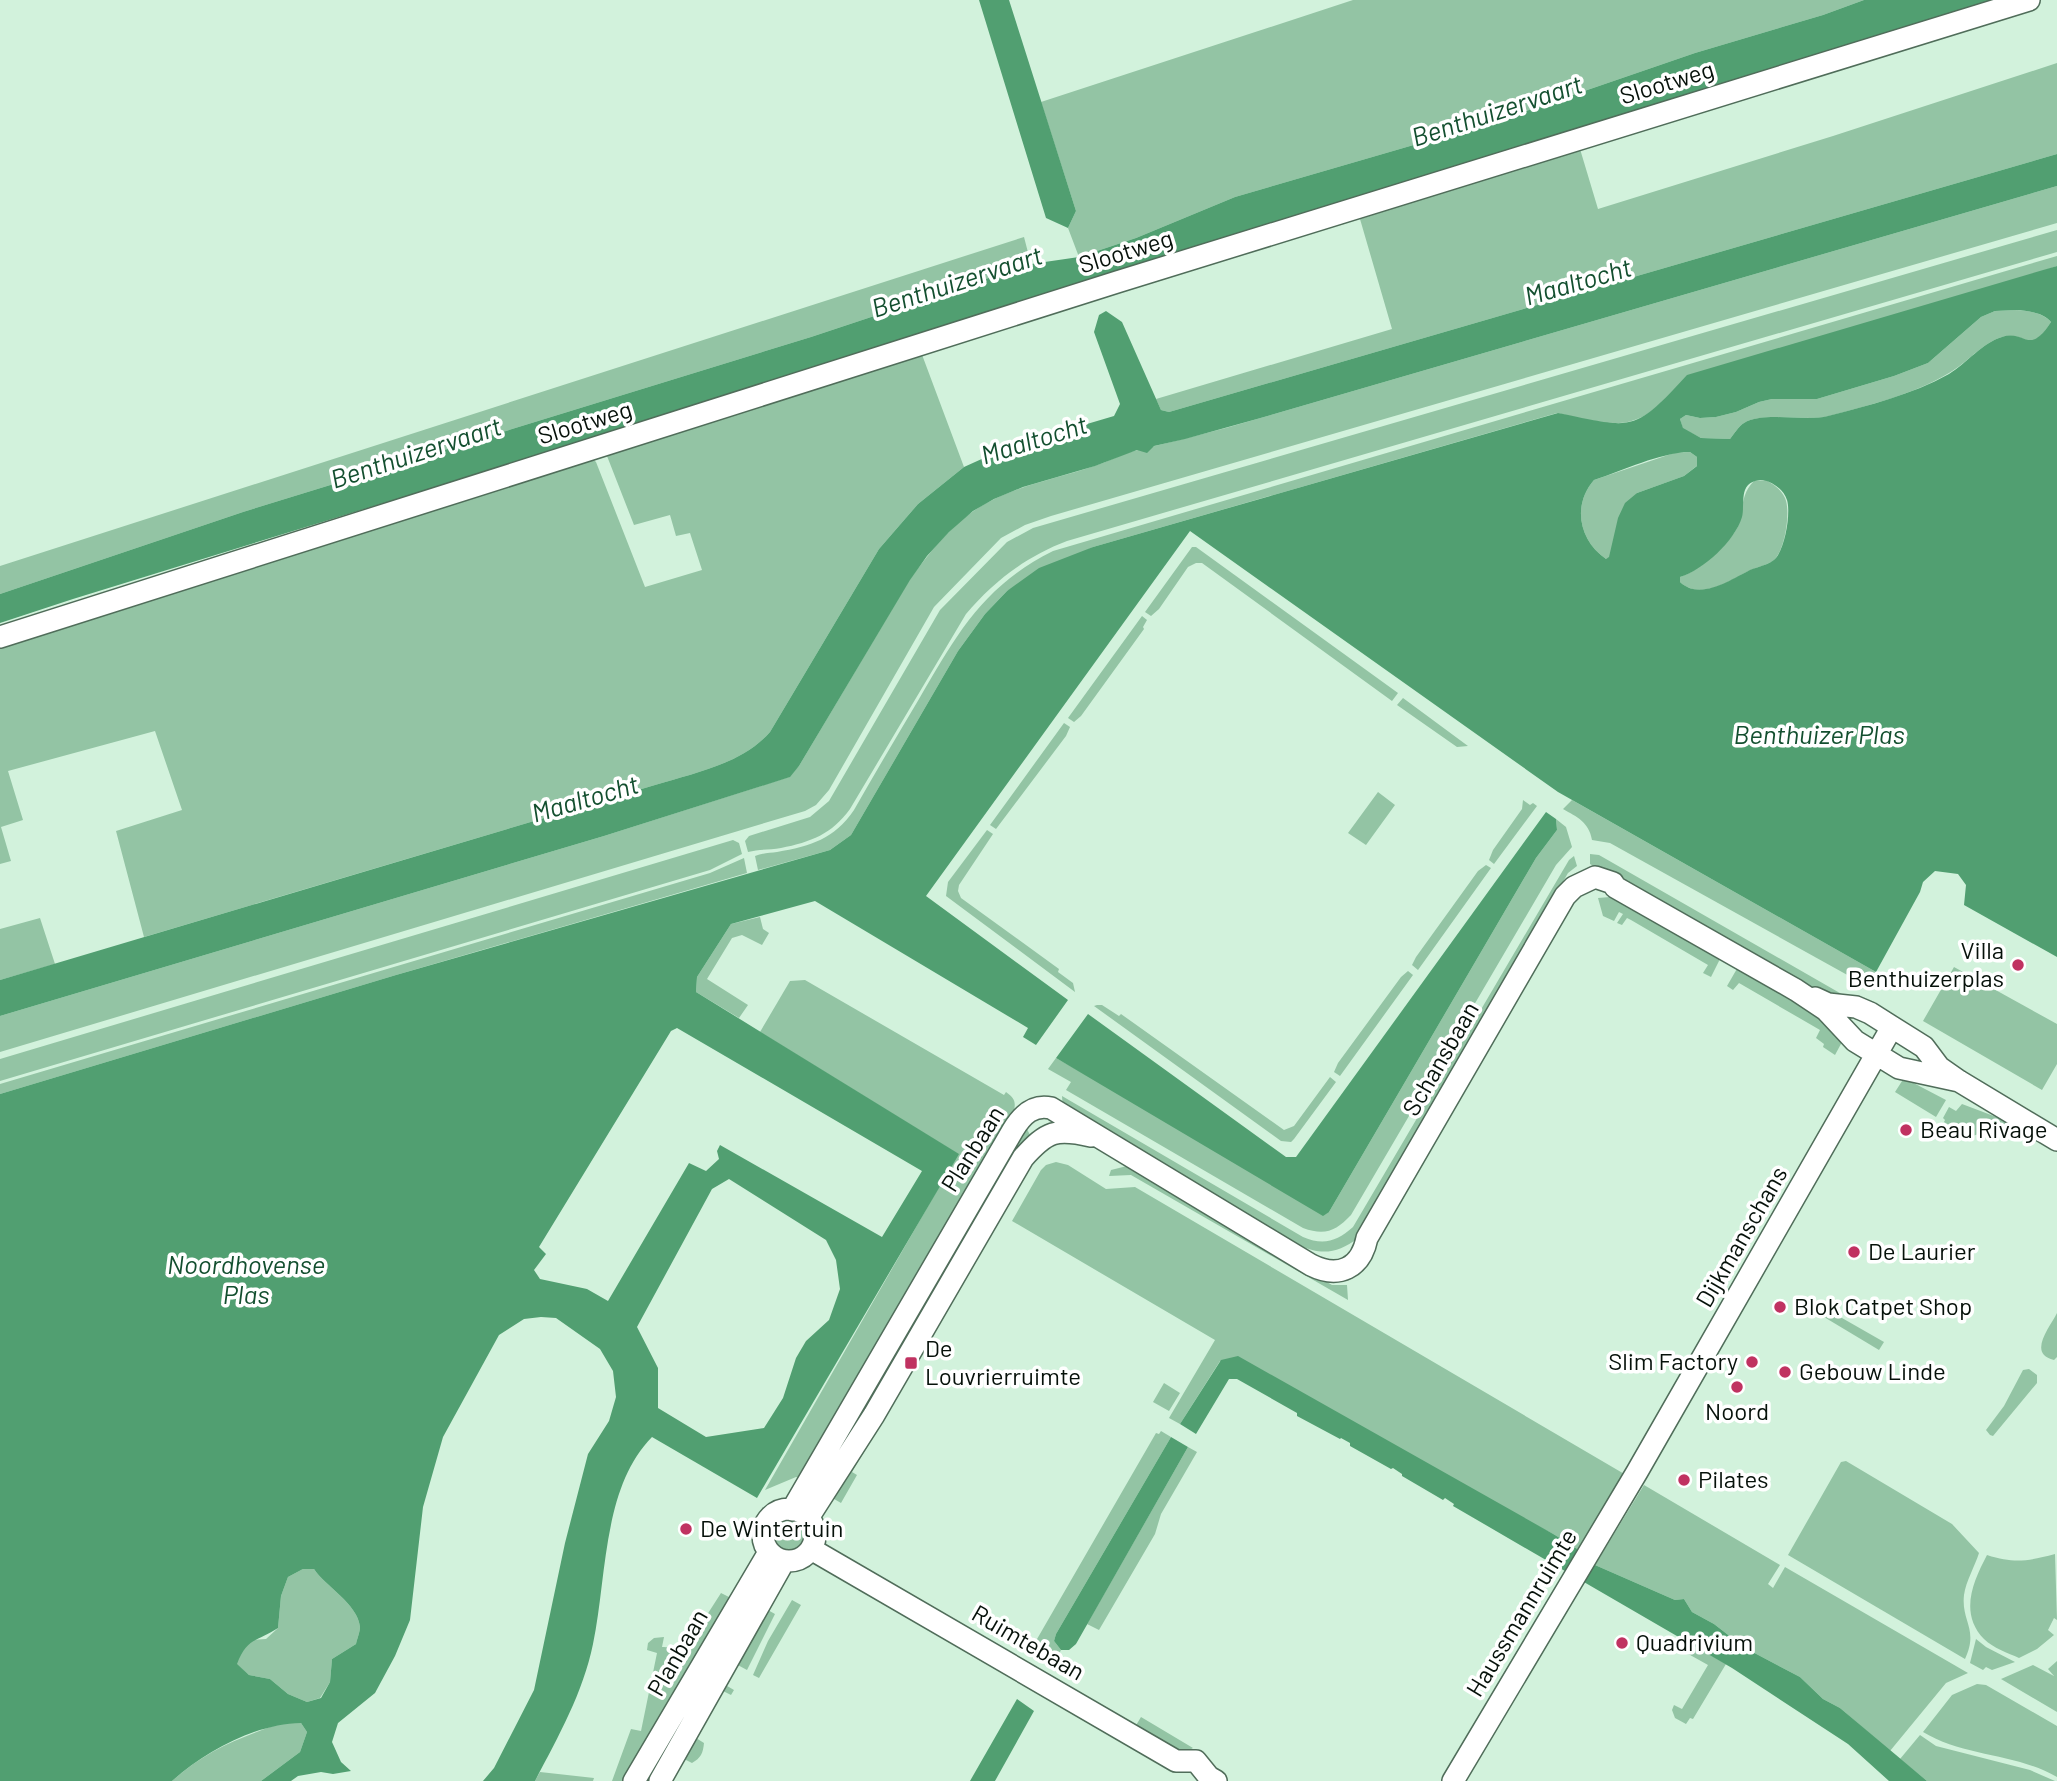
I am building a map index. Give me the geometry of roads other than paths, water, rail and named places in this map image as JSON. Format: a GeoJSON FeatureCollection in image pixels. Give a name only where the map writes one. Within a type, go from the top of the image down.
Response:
{"type":"FeatureCollection","features":[{"type":"Feature","properties":{"kind":"street","name":"Slootweg"},"geometry":{"type":"LineString","coordinates":[[0,637],[1130,278],[2029,0]]}},
{"type":"Feature","properties":{"kind":"street","name":"Schansbaan"},"geometry":{"type":"LineString","coordinates":[[1102,1139],[1290,1252],[1317,1260],[1347,1255],[1367,1238],[1565,896],[1574,887],[1595,877],[1613,883],[1615,887],[1796,990],[1826,1010],[1854,1041],[1899,1068],[1959,1081]]}},
{"type":"Feature","properties":{"kind":"street","name":"Schansbaan"},"geometry":{"type":"LineString","coordinates":[[1796,990],[1828,1004],[1856,1007],[1870,1013],[1924,1048],[1939,1068],[2057,1140]]}},
{"type":"Feature","properties":{"kind":"street","name":"Dijkmanschans"},"geometry":{"type":"LineString","coordinates":[[1637,1472],[1892,1027]]}},
{"type":"Feature","properties":{"kind":"street","name":"Planbaan"},"geometry":{"type":"LineString","coordinates":[[800,1514],[1019,1119],[1034,1108],[1051,1108],[1102,1139]]}},
{"type":"Feature","properties":{"kind":"street","name":"Planbaan"},"geometry":{"type":"LineString","coordinates":[[800,1514],[874,1415],[1023,1158],[1038,1141],[1055,1132],[1073,1132],[1102,1139]]}},
{"type":"Feature","properties":{"kind":"street","name":"Haussmannruimte"},"geometry":{"type":"LineString","coordinates":[[1453,1781],[1637,1472]]}},
{"type":"Feature","properties":{"kind":"street"},"geometry":{"type":"LineString","coordinates":[[777,1512],[800,1514],[814,1530],[811,1549],[797,1560],[776,1557],[763,1535],[766,1522],[777,1512]]}},
{"type":"Feature","properties":{"kind":"street","name":"Ruimtebaan"},"geometry":{"type":"LineString","coordinates":[[811,1549],[1176,1761],[1196,1761],[1209,1777],[1216,1781]]}},
{"type":"Feature","properties":{"kind":"street","name":"Planbaan"},"geometry":{"type":"LineString","coordinates":[[634,1781],[776,1557]]}},
{"type":"Feature","properties":{"kind":"street","name":"Planbaan"},"geometry":{"type":"LineString","coordinates":[[660,1781],[776,1557]]}},
{"type":"Feature","properties":{"kind":"water"},"geometry":{"type":"Polygon","coordinates":[[[979,0],[1009,0],[1076,211],[1068,228],[1046,218],[979,0]]]}},
{"type":"Feature","properties":{"kind":"water"},"geometry":{"type":"Polygon","coordinates":[[[1864,0],[2001,0],[0,623],[0,594],[243,512],[811,337],[1031,264],[1079,257],[1136,238],[1235,197],[1503,119],[1695,53],[1864,0]]]}},
{"type":"Feature","properties":{"kind":"water","name":"Maaltocht"},"geometry":{"type":"Polygon","coordinates":[[[2057,154],[2057,186],[1257,419],[1154,446],[1147,453],[1137,450],[994,499],[973,511],[927,556],[790,777],[604,836],[0,1016],[0,980],[701,771],[746,752],[770,732],[879,549],[918,504],[964,467],[1006,448],[1114,416],[1120,404],[1094,332],[1099,315],[1106,311],[1122,322],[1161,410],[1169,412],[2057,154]]]}},
{"type":"Feature","properties":{"kind":"water"},"geometry":{"type":"Polygon","coordinates":[[[2057,266],[2057,957],[1964,905],[1966,885],[1958,874],[1935,871],[1923,882],[1876,972],[1558,792],[1190,531],[926,896],[1068,1000],[1036,1045],[1023,1037],[1028,1028],[815,901],[731,924],[697,977],[696,992],[959,1154],[757,1498],[652,1437],[636,1458],[615,1508],[589,1662],[569,1714],[535,1781],[483,1781],[494,1768],[534,1690],[565,1543],[588,1454],[609,1421],[616,1397],[613,1371],[600,1349],[556,1318],[541,1317],[524,1319],[499,1335],[443,1437],[423,1507],[410,1620],[375,1693],[338,1723],[332,1742],[341,1762],[351,1771],[333,1774],[321,1772],[298,1776],[291,1781],[261,1781],[300,1752],[307,1732],[301,1723],[266,1728],[232,1741],[200,1759],[172,1781],[0,1781],[0,1094],[396,975],[830,850],[851,835],[958,651],[985,614],[1007,591],[1039,568],[1093,547],[1558,413],[1602,422],[1630,422],[1655,408],[1687,375],[2057,266]],[[1995,311],[1981,317],[1928,363],[1894,376],[1817,399],[1772,399],[1716,417],[1686,415],[1680,419],[1683,428],[1701,438],[1730,439],[1742,424],[1752,420],[1773,417],[1819,418],[1875,403],[1905,394],[1949,374],[1981,348],[2002,337],[2010,335],[2027,340],[2037,338],[2051,322],[2040,314],[2030,312],[1995,311]],[[1690,452],[1666,455],[1594,480],[1587,490],[1581,511],[1585,533],[1590,543],[1606,559],[1609,557],[1618,518],[1625,503],[1637,493],[1684,476],[1697,466],[1697,457],[1690,452]],[[1758,480],[1746,487],[1742,517],[1733,536],[1708,561],[1680,577],[1680,582],[1697,590],[1715,587],[1770,562],[1779,554],[1786,531],[1787,500],[1774,485],[1758,480]],[[677,1028],[671,1031],[539,1247],[546,1254],[534,1270],[540,1279],[587,1289],[608,1301],[689,1163],[706,1171],[719,1159],[717,1151],[720,1145],[882,1237],[922,1171],[677,1028]],[[729,1179],[712,1189],[637,1327],[658,1368],[658,1408],[706,1437],[764,1428],[783,1398],[796,1358],[806,1341],[829,1320],[840,1289],[836,1260],[826,1240],[729,1179]],[[303,1569],[288,1577],[281,1596],[278,1628],[249,1644],[237,1664],[249,1675],[270,1679],[288,1694],[307,1702],[321,1698],[330,1682],[332,1659],[356,1644],[360,1629],[358,1619],[347,1603],[314,1569],[303,1569]]]}},
{"type":"Feature","properties":{"kind":"water"},"geometry":{"type":"Polygon","coordinates":[[[1546,812],[1556,819],[1557,830],[1536,858],[1329,1212],[1323,1216],[1056,1058],[1088,1014],[1286,1157],[1296,1157],[1546,812]]]}},
{"type":"Feature","properties":{"kind":"water"},"geometry":{"type":"Polygon","coordinates":[[[1238,1356],[1555,1535],[1582,1552],[1595,1565],[1675,1600],[1684,1599],[1692,1612],[1714,1624],[1745,1648],[1800,1677],[1823,1699],[1840,1708],[1927,1781],[1889,1781],[1848,1744],[1732,1668],[1453,1506],[1454,1504],[1445,1498],[1443,1500],[1393,1468],[1297,1416],[1297,1413],[1237,1379],[1229,1379],[1196,1434],[1180,1424],[1221,1360],[1238,1356]]]}},
{"type":"Feature","properties":{"kind":"water"},"geometry":{"type":"Polygon","coordinates":[[[1171,1437],[1188,1447],[1076,1644],[1069,1650],[1061,1650],[1054,1641],[1056,1634],[1171,1437]]]}},
{"type":"Feature","properties":{"kind":"water"},"geometry":{"type":"Polygon","coordinates":[[[1017,1699],[1034,1711],[995,1781],[970,1781],[1017,1699]]]}},
{"type":"Feature","properties":{"kind":"place","name":"Villa Benthuizerplas"},"geometry":{"type":"Point","coordinates":[2018,965]}},
{"type":"Feature","properties":{"kind":"place","name":"Beau Rivage"},"geometry":{"type":"Point","coordinates":[1906,1130]}},
{"type":"Feature","properties":{"kind":"place","name":"De Laurier"},"geometry":{"type":"Point","coordinates":[1854,1252]}},
{"type":"Feature","properties":{"kind":"place","name":"Blok Catpet Shop"},"geometry":{"type":"Point","coordinates":[1780,1307]}},
{"type":"Feature","properties":{"kind":"place","name":"Slim Factory"},"geometry":{"type":"Point","coordinates":[1752,1362]}},
{"type":"Feature","properties":{"kind":"place","name":"De Louvrierruimte"},"geometry":{"type":"Point","coordinates":[911,1363]}},
{"type":"Feature","properties":{"kind":"place","name":"Gebouw Linde"},"geometry":{"type":"Point","coordinates":[1785,1372]}},
{"type":"Feature","properties":{"kind":"place","name":"Noord"},"geometry":{"type":"Point","coordinates":[1737,1387]}},
{"type":"Feature","properties":{"kind":"place","name":"Pilates"},"geometry":{"type":"Point","coordinates":[1684,1480]}},
{"type":"Feature","properties":{"kind":"place","name":"De Wintertuin"},"geometry":{"type":"Point","coordinates":[686,1529]}},
{"type":"Feature","properties":{"kind":"place","name":"Quadrivium"},"geometry":{"type":"Point","coordinates":[1622,1643]}},
{"type":"Feature","properties":{"kind":"water label","name":"Benthuizervaart"},"geometry":{"type":"Point","coordinates":[1497,111]}},
{"type":"Feature","properties":{"kind":"water label","name":"Benthuizervaart"},"geometry":{"type":"Point","coordinates":[957,282]}},
{"type":"Feature","properties":{"kind":"water label","name":"Benthuizervaart"},"geometry":{"type":"Point","coordinates":[416,453]}},
{"type":"Feature","properties":{"kind":"water label","name":"Benthuizer Plas"},"geometry":{"type":"Point","coordinates":[1819,735]}},
{"type":"Feature","properties":{"kind":"water label","name":"Noordhovense Plas"},"geometry":{"type":"Point","coordinates":[246,1280]}}]}
